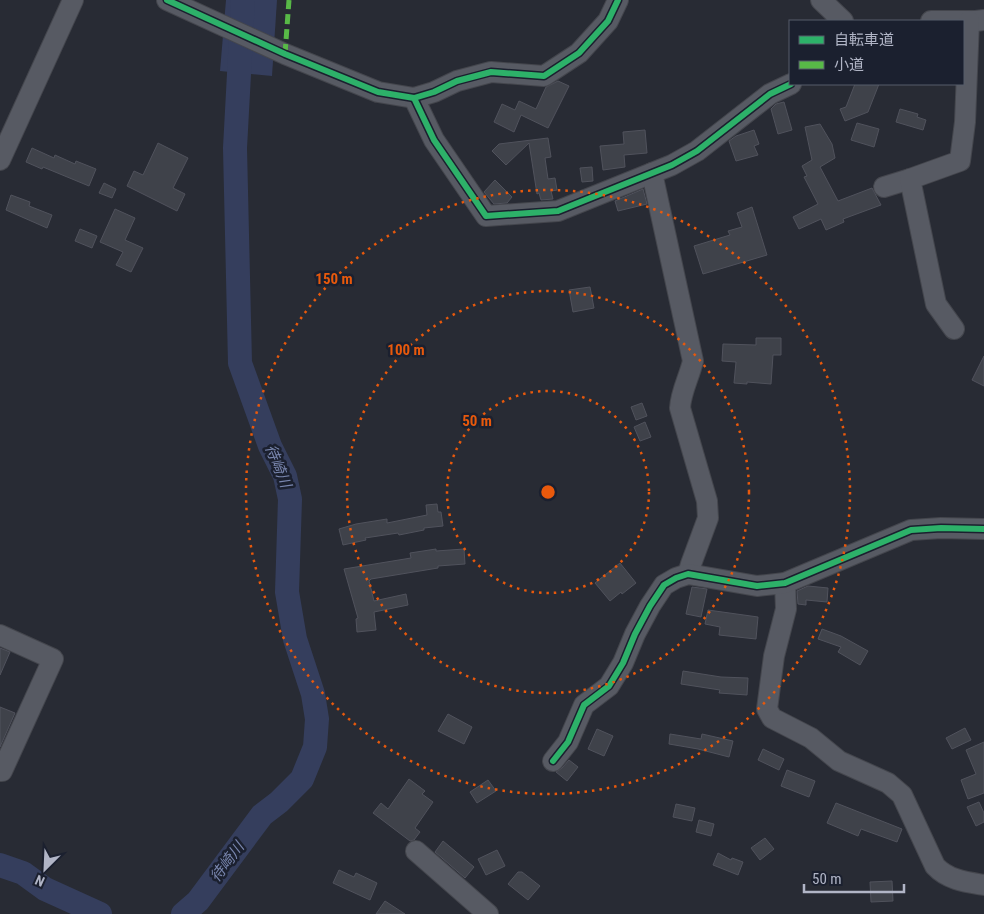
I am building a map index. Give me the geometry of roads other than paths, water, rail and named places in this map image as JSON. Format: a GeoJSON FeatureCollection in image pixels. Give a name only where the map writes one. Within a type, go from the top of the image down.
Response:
{"type":"FeatureCollection","features":[{"type":"Feature","properties":{"kind":"street"},"geometry":{"type":"LineString","coordinates":[[0,160],[73,0]]}},
{"type":"Feature","properties":{"kind":"street"},"geometry":{"type":"LineString","coordinates":[[167,0],[285,54],[378,92],[414,98],[434,92],[457,81],[491,72],[544,76],[579,53],[608,21],[618,0]]}},
{"type":"Feature","properties":{"kind":"street"},"geometry":{"type":"LineString","coordinates":[[821,0],[841,20]]}},
{"type":"Feature","properties":{"kind":"street"},"geometry":{"type":"LineString","coordinates":[[884,188],[960,161],[976,20]]}},
{"type":"Feature","properties":{"kind":"street"},"geometry":{"type":"LineString","coordinates":[[414,98],[434,140],[486,216],[558,211],[672,165],[697,151],[770,94],[789,85]]}},
{"type":"Feature","properties":{"kind":"street"},"geometry":{"type":"LineString","coordinates":[[652,173],[693,361],[680,395],[680,408],[707,501],[708,518],[688,574]]}},
{"type":"Feature","properties":{"kind":"street"},"geometry":{"type":"LineString","coordinates":[[910,179],[936,304],[954,329]]}},
{"type":"Feature","properties":{"kind":"street"},"geometry":{"type":"LineString","coordinates":[[553,761],[568,742],[584,705],[609,686],[623,663],[635,634],[650,606],[664,585],[676,578],[688,574],[758,586],[785,583],[911,530],[941,528],[984,529]]}},
{"type":"Feature","properties":{"kind":"street"},"geometry":{"type":"LineString","coordinates":[[785,583],[786,609],[774,656],[767,710],[772,718],[810,738],[839,761],[888,783],[902,795],[935,866],[942,874],[959,881],[984,885]]}},
{"type":"Feature","properties":{"kind":"street"},"geometry":{"type":"LineString","coordinates":[[0,635],[53,658],[2,771],[0,771]]}},
{"type":"Feature","properties":{"kind":"street"},"geometry":{"type":"LineString","coordinates":[[416,851],[488,914]]}},
{"type":"Feature","properties":{"kind":"water"},"geometry":{"type":"Polygon","coordinates":[[[226,0],[277,0],[272,76],[220,71],[226,0]]]}},
{"type":"Feature","properties":{"kind":"waterway","name":"待崎川"},"geometry":{"type":"LineString","coordinates":[[183,914],[198,901],[262,815],[279,802],[302,779],[315,747],[317,719],[313,694],[295,639],[287,592],[290,499],[285,476],[270,446],[240,363],[235,148],[243,0]]}},
{"type":"Feature","properties":{"kind":"waterway","name":"待崎川"},"geometry":{"type":"LineString","coordinates":[[0,865],[23,873],[45,889],[100,914]]}}]}
